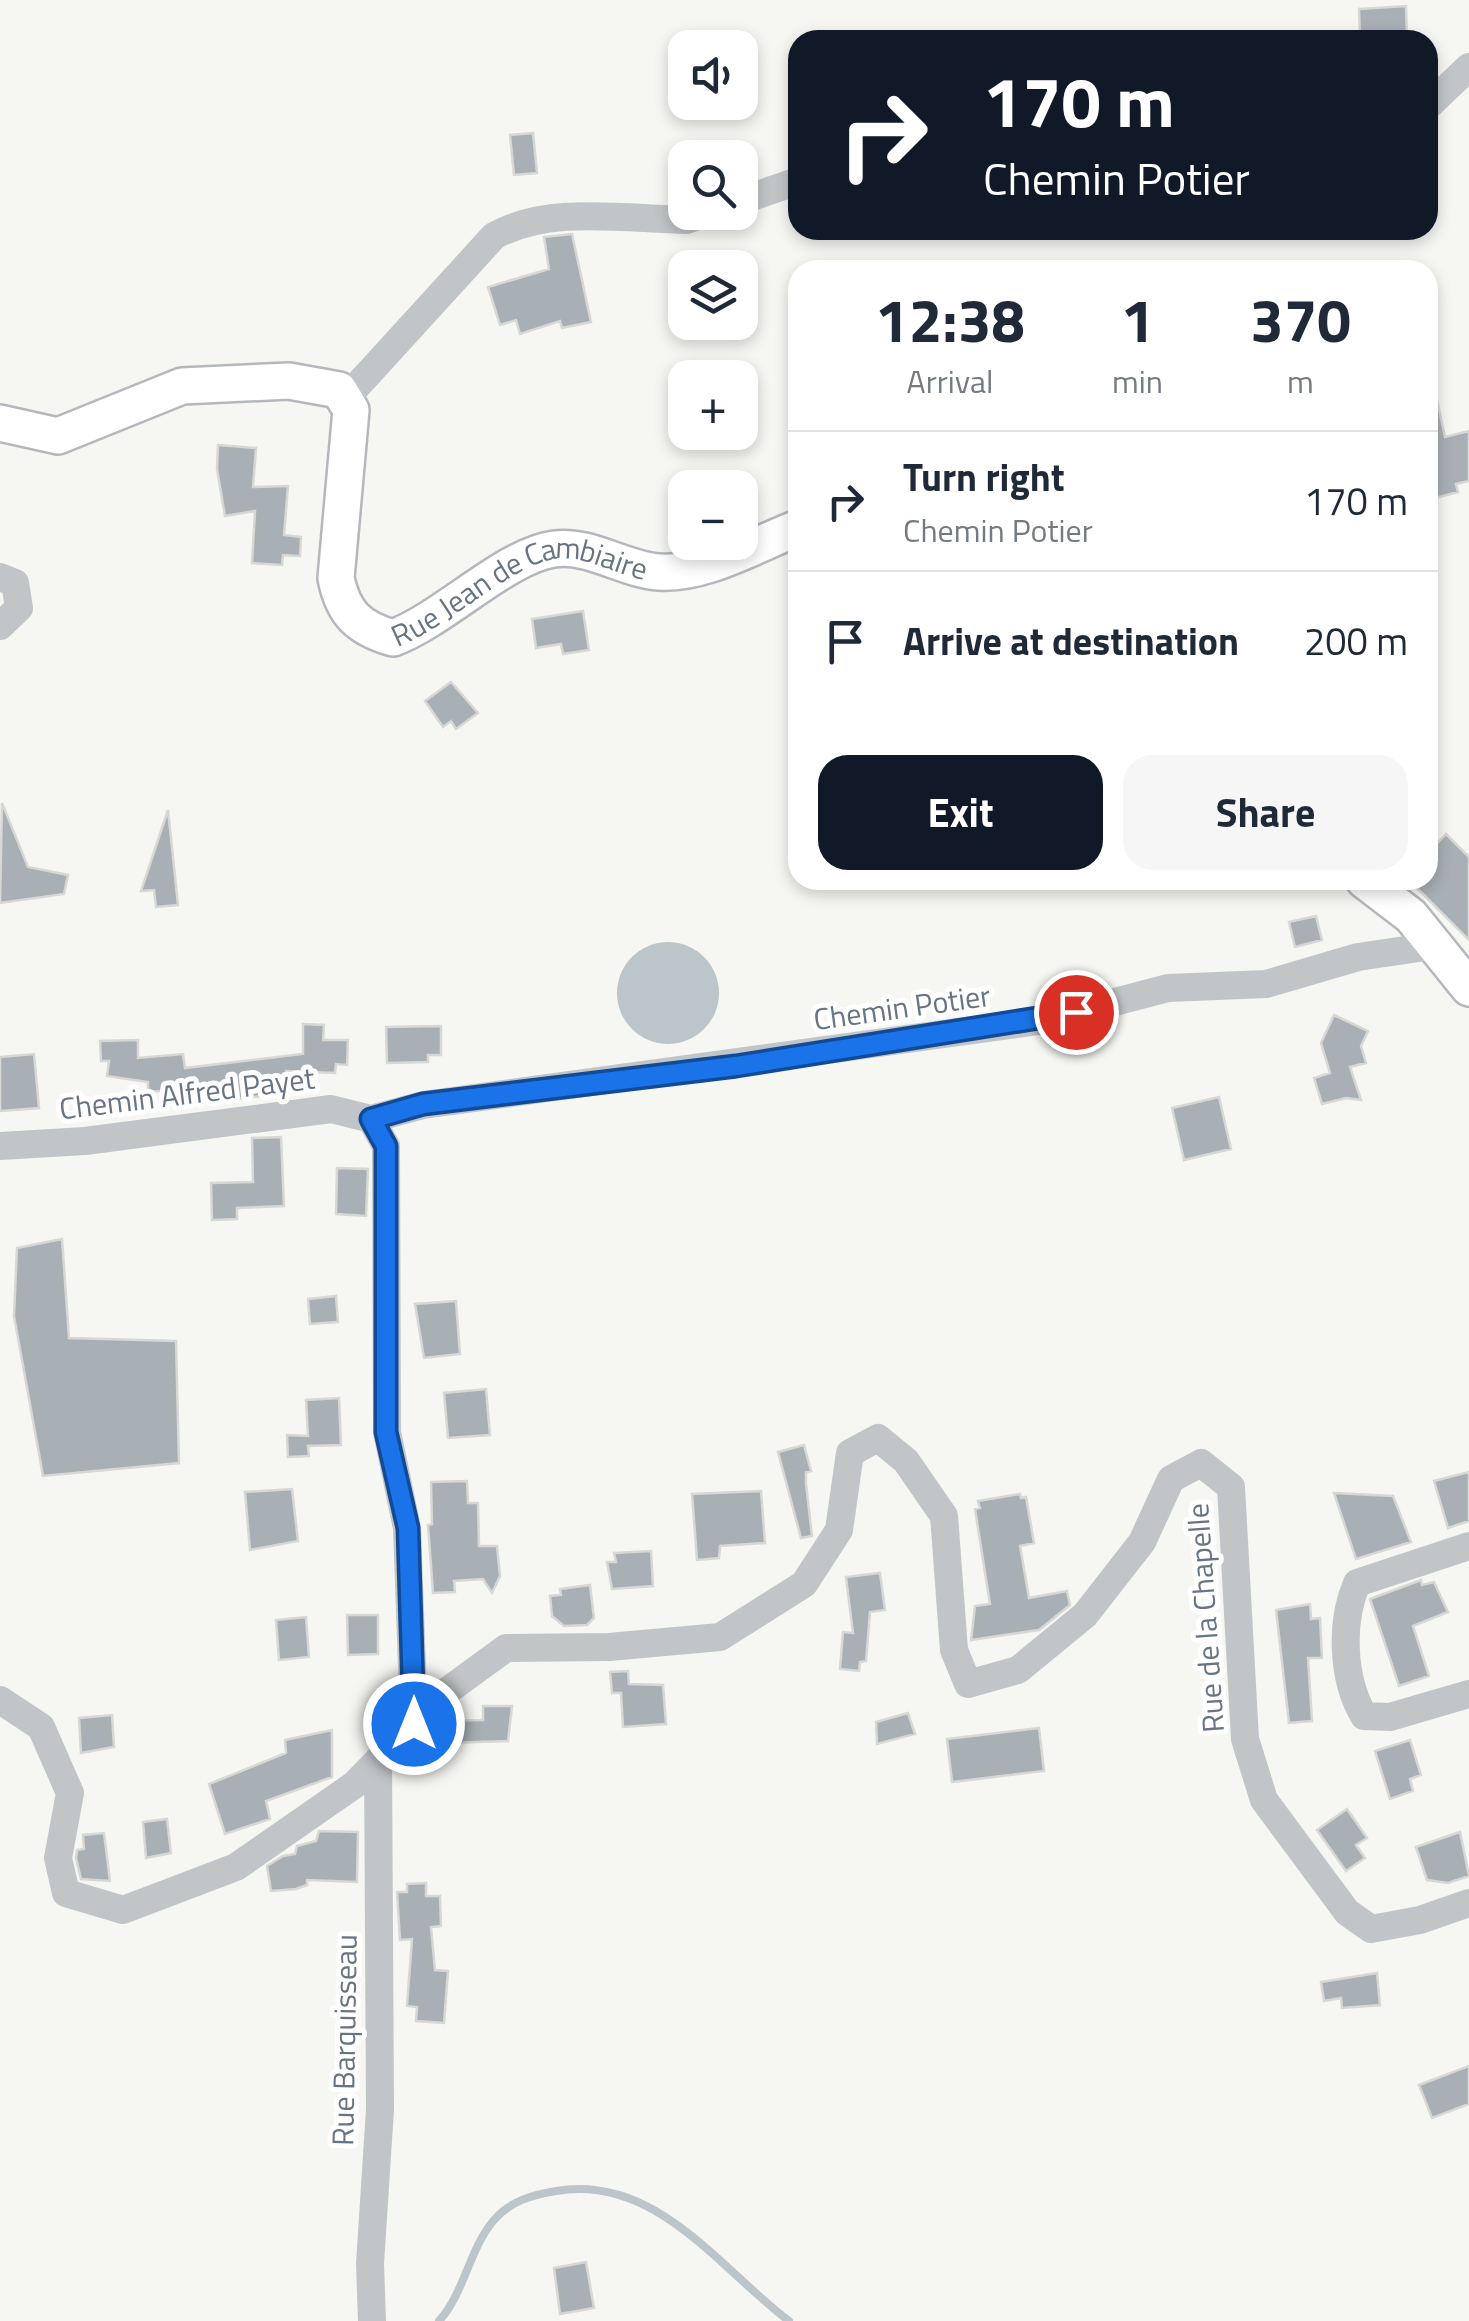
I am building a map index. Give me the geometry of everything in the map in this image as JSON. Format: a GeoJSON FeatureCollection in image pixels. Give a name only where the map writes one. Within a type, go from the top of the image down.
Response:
{"type":"FeatureCollection","features":[{"type":"Feature","properties":{"kind":"main road"},"geometry":{"type":"LineString","coordinates":[[0,423],[58,436],[182,386],[289,381],[339,390],[347,397]]}},
{"type":"Feature","properties":{"kind":"main road","name":"Rue Jean de Cambiaire"},"geometry":{"type":"LineString","coordinates":[[347,397],[351,426],[336,578],[341,603],[356,622],[372,632],[393,638],[414,630],[512,567],[554,549],[588,553],[656,572],[685,572],[788,532]]}},
{"type":"Feature","properties":{"kind":"main road"},"geometry":{"type":"LineString","coordinates":[[1376,890],[1439,945],[1469,988]]}},
{"type":"Feature","properties":{"kind":"street"},"geometry":{"type":"LineString","coordinates":[[1438,96],[1469,67]]}},
{"type":"Feature","properties":{"kind":"street"},"geometry":{"type":"LineString","coordinates":[[758,195],[788,184]]}},
{"type":"Feature","properties":{"kind":"street"},"geometry":{"type":"LineString","coordinates":[[347,397],[494,236],[515,224],[542,218],[668,220]]}},
{"type":"Feature","properties":{"kind":"street"},"geometry":{"type":"LineString","coordinates":[[0,577],[16,583],[19,608],[0,626]]}},
{"type":"Feature","properties":{"kind":"street","name":"Chemin Potier"},"geometry":{"type":"LineString","coordinates":[[371,1119],[423,1104],[1046,1020],[1168,988],[1266,984],[1358,957],[1439,945]]}},
{"type":"Feature","properties":{"kind":"street","name":"Chemin Alfred Payet"},"geometry":{"type":"LineString","coordinates":[[0,1146],[85,1140],[331,1109],[371,1119]]}},
{"type":"Feature","properties":{"kind":"street"},"geometry":{"type":"LineString","coordinates":[[371,1119],[386,1146],[386,1432],[408,1528],[414,1724]]}},
{"type":"Feature","properties":{"kind":"street","name":"Rue de la Chapelle"},"geometry":{"type":"LineString","coordinates":[[0,1700],[41,1727],[70,1793],[58,1858],[66,1893],[123,1910],[236,1867],[354,1786],[443,1694],[506,1648],[609,1647],[720,1637],[804,1584],[839,1530],[850,1453],[878,1438],[906,1460],[944,1516],[954,1650],[968,1684],[1018,1670],[1085,1615],[1142,1542],[1171,1479],[1201,1462],[1231,1486],[1245,1739],[1264,1800],[1347,1912],[1371,1929],[1420,1920],[1469,1903]]}},
{"type":"Feature","properties":{"kind":"street"},"geometry":{"type":"LineString","coordinates":[[1469,1546],[1356,1583],[1346,1609],[1352,1694],[1364,1716],[1390,1717],[1469,1694]]}},
{"type":"Feature","properties":{"kind":"street","name":"Rue Barquisseau"},"geometry":{"type":"LineString","coordinates":[[372,2321],[370,2264],[380,2109],[378,1760]]}},
{"type":"Feature","properties":{"kind":"shaded area"},"geometry":{"type":"Polygon","coordinates":[[[668,942],[688,946],[704,957],[715,973],[719,993],[715,1013],[704,1029],[688,1040],[668,1044],[648,1040],[632,1029],[621,1013],[617,993],[621,973],[632,957],[648,946],[668,942]]]}},
{"type":"Feature","properties":{"kind":"building"},"geometry":{"type":"Polygon","coordinates":[[[1406,6],[1407,30],[1360,30],[1359,9],[1406,6]]]}},
{"type":"Feature","properties":{"kind":"building"},"geometry":{"type":"Polygon","coordinates":[[[533,133],[537,173],[514,175],[510,135],[533,133]]]}},
{"type":"Feature","properties":{"kind":"building"},"geometry":{"type":"Polygon","coordinates":[[[572,234],[591,322],[562,328],[560,321],[520,334],[516,320],[500,325],[488,287],[549,269],[544,237],[572,234]]]}},
{"type":"Feature","properties":{"kind":"building"},"geometry":{"type":"Polygon","coordinates":[[[1438,404],[1445,437],[1469,431],[1469,481],[1456,484],[1458,492],[1438,497],[1438,404]]]}},
{"type":"Feature","properties":{"kind":"building"},"geometry":{"type":"Polygon","coordinates":[[[218,445],[256,448],[253,487],[288,486],[284,535],[301,537],[300,556],[283,555],[282,565],[252,563],[255,511],[225,516],[217,469],[218,445]]]}},
{"type":"Feature","properties":{"kind":"building"},"geometry":{"type":"Polygon","coordinates":[[[583,611],[589,650],[563,654],[561,644],[536,648],[532,619],[583,611]]]}},
{"type":"Feature","properties":{"kind":"building"},"geometry":{"type":"Polygon","coordinates":[[[451,682],[478,713],[456,729],[451,721],[443,727],[425,701],[451,682]]]}},
{"type":"Feature","properties":{"kind":"building"},"geometry":{"type":"Polygon","coordinates":[[[2,803],[28,867],[68,875],[64,894],[0,903],[2,803]]]}},
{"type":"Feature","properties":{"kind":"building"},"geometry":{"type":"Polygon","coordinates":[[[168,810],[178,905],[156,907],[154,890],[141,891],[168,810]]]}},
{"type":"Feature","properties":{"kind":"building"},"geometry":{"type":"Polygon","coordinates":[[[1446,834],[1469,857],[1469,940],[1419,890],[1438,890],[1438,842],[1446,834]]]}},
{"type":"Feature","properties":{"kind":"building"},"geometry":{"type":"Polygon","coordinates":[[[1316,916],[1322,940],[1295,947],[1289,922],[1316,916]]]}},
{"type":"Feature","properties":{"kind":"building"},"geometry":{"type":"Polygon","coordinates":[[[1334,1015],[1368,1031],[1361,1046],[1366,1063],[1350,1067],[1361,1100],[1346,1098],[1322,1104],[1314,1078],[1330,1073],[1321,1043],[1334,1015]]]}},
{"type":"Feature","properties":{"kind":"building"},"geometry":{"type":"Polygon","coordinates":[[[303,1024],[324,1025],[323,1040],[348,1040],[347,1065],[336,1064],[335,1073],[286,1071],[289,1093],[217,1101],[215,1087],[148,1092],[148,1082],[107,1076],[109,1061],[101,1061],[100,1041],[138,1040],[138,1058],[183,1054],[185,1068],[303,1054],[303,1024]]]}},
{"type":"Feature","properties":{"kind":"building"},"geometry":{"type":"Polygon","coordinates":[[[441,1026],[441,1055],[428,1055],[428,1062],[387,1063],[386,1027],[441,1026]]]}},
{"type":"Feature","properties":{"kind":"building"},"geometry":{"type":"Polygon","coordinates":[[[34,1054],[39,1108],[0,1111],[0,1057],[34,1054]]]}},
{"type":"Feature","properties":{"kind":"building"},"geometry":{"type":"Polygon","coordinates":[[[1219,1097],[1231,1149],[1184,1160],[1172,1108],[1219,1097]]]}},
{"type":"Feature","properties":{"kind":"building"},"geometry":{"type":"Polygon","coordinates":[[[281,1137],[284,1206],[237,1208],[237,1219],[212,1220],[211,1183],[253,1182],[252,1138],[281,1137]]]}},
{"type":"Feature","properties":{"kind":"building"},"geometry":{"type":"Polygon","coordinates":[[[337,1168],[368,1169],[366,1216],[336,1214],[337,1168]]]}},
{"type":"Feature","properties":{"kind":"building"},"geometry":{"type":"Polygon","coordinates":[[[62,1239],[69,1338],[176,1341],[179,1463],[43,1476],[14,1316],[17,1248],[62,1239]]]}},
{"type":"Feature","properties":{"kind":"building"},"geometry":{"type":"Polygon","coordinates":[[[336,1296],[338,1322],[310,1324],[308,1299],[336,1296]]]}},
{"type":"Feature","properties":{"kind":"building"},"geometry":{"type":"Polygon","coordinates":[[[456,1301],[460,1354],[424,1358],[415,1304],[456,1301]]]}},
{"type":"Feature","properties":{"kind":"building"},"geometry":{"type":"Polygon","coordinates":[[[486,1389],[490,1435],[448,1438],[444,1393],[486,1389]]]}},
{"type":"Feature","properties":{"kind":"building"},"geometry":{"type":"Polygon","coordinates":[[[339,1398],[341,1445],[308,1446],[309,1456],[288,1457],[287,1435],[308,1436],[306,1400],[339,1398]]]}},
{"type":"Feature","properties":{"kind":"building"},"geometry":{"type":"Polygon","coordinates":[[[804,1445],[811,1471],[806,1472],[806,1484],[812,1536],[801,1538],[778,1452],[804,1445]]]}},
{"type":"Feature","properties":{"kind":"building"},"geometry":{"type":"Polygon","coordinates":[[[1469,1472],[1469,1521],[1448,1528],[1434,1481],[1469,1472]]]}},
{"type":"Feature","properties":{"kind":"building"},"geometry":{"type":"Polygon","coordinates":[[[467,1481],[468,1503],[478,1503],[479,1546],[497,1546],[500,1576],[492,1593],[483,1579],[454,1581],[455,1592],[433,1593],[428,1525],[432,1524],[431,1482],[467,1481]]]}},
{"type":"Feature","properties":{"kind":"building"},"geometry":{"type":"Polygon","coordinates":[[[292,1489],[298,1541],[250,1550],[245,1492],[292,1489]]]}},
{"type":"Feature","properties":{"kind":"building"},"geometry":{"type":"Polygon","coordinates":[[[761,1491],[765,1543],[720,1546],[719,1558],[697,1560],[692,1494],[761,1491]]]}},
{"type":"Feature","properties":{"kind":"building"},"geometry":{"type":"Polygon","coordinates":[[[1334,1493],[1393,1496],[1411,1542],[1356,1559],[1334,1493]]]}},
{"type":"Feature","properties":{"kind":"building"},"geometry":{"type":"Polygon","coordinates":[[[1020,1494],[1021,1498],[1026,1497],[1034,1543],[1020,1546],[1029,1598],[1067,1591],[1070,1605],[1039,1630],[971,1640],[975,1606],[990,1604],[975,1509],[980,1508],[978,1501],[1020,1494]]]}},
{"type":"Feature","properties":{"kind":"building"},"geometry":{"type":"Polygon","coordinates":[[[651,1551],[653,1586],[612,1589],[607,1562],[616,1562],[614,1553],[651,1551]]]}},
{"type":"Feature","properties":{"kind":"building"},"geometry":{"type":"Polygon","coordinates":[[[880,1573],[885,1610],[870,1612],[866,1661],[860,1662],[859,1671],[840,1669],[843,1632],[853,1633],[846,1577],[880,1573]]]}},
{"type":"Feature","properties":{"kind":"building"},"geometry":{"type":"Polygon","coordinates":[[[1421,1580],[1422,1585],[1434,1582],[1448,1612],[1413,1626],[1429,1676],[1399,1686],[1370,1599],[1421,1580]]]}},
{"type":"Feature","properties":{"kind":"building"},"geometry":{"type":"Polygon","coordinates":[[[590,1585],[594,1618],[587,1625],[564,1626],[552,1616],[550,1596],[561,1595],[560,1589],[590,1585]]]}},
{"type":"Feature","properties":{"kind":"building"},"geometry":{"type":"Polygon","coordinates":[[[1310,1604],[1311,1619],[1320,1618],[1322,1658],[1308,1658],[1312,1721],[1289,1723],[1276,1610],[1310,1604]]]}},
{"type":"Feature","properties":{"kind":"building"},"geometry":{"type":"Polygon","coordinates":[[[347,1615],[378,1615],[378,1654],[348,1655],[347,1615]]]}},
{"type":"Feature","properties":{"kind":"building"},"geometry":{"type":"Polygon","coordinates":[[[306,1617],[309,1657],[279,1660],[276,1620],[306,1617]]]}},
{"type":"Feature","properties":{"kind":"building"},"geometry":{"type":"Polygon","coordinates":[[[628,1671],[629,1684],[663,1685],[666,1724],[623,1727],[621,1693],[612,1693],[610,1672],[628,1671]]]}},
{"type":"Feature","properties":{"kind":"building"},"geometry":{"type":"Polygon","coordinates":[[[483,1706],[512,1706],[508,1741],[446,1743],[445,1721],[483,1720],[483,1706]]]}},
{"type":"Feature","properties":{"kind":"building"},"geometry":{"type":"Polygon","coordinates":[[[908,1713],[915,1734],[877,1744],[876,1722],[908,1713]]]}},
{"type":"Feature","properties":{"kind":"building"},"geometry":{"type":"Polygon","coordinates":[[[112,1715],[114,1747],[81,1753],[79,1718],[112,1715]]]}},
{"type":"Feature","properties":{"kind":"building"},"geometry":{"type":"Polygon","coordinates":[[[1039,1728],[1044,1771],[952,1782],[947,1739],[1039,1728]]]}},
{"type":"Feature","properties":{"kind":"building"},"geometry":{"type":"Polygon","coordinates":[[[332,1730],[332,1777],[266,1801],[270,1819],[225,1834],[209,1784],[286,1753],[285,1740],[332,1730]]]}},
{"type":"Feature","properties":{"kind":"building"},"geometry":{"type":"Polygon","coordinates":[[[1410,1740],[1421,1775],[1410,1779],[1413,1791],[1390,1799],[1375,1751],[1410,1740]]]}},
{"type":"Feature","properties":{"kind":"building"},"geometry":{"type":"Polygon","coordinates":[[[1347,1809],[1367,1838],[1356,1845],[1365,1858],[1346,1871],[1317,1830],[1347,1809]]]}},
{"type":"Feature","properties":{"kind":"building"},"geometry":{"type":"Polygon","coordinates":[[[167,1819],[171,1853],[146,1858],[143,1822],[167,1819]]]}},
{"type":"Feature","properties":{"kind":"building"},"geometry":{"type":"Polygon","coordinates":[[[319,1831],[358,1832],[357,1882],[307,1880],[307,1885],[296,1889],[271,1891],[267,1866],[295,1854],[297,1846],[316,1841],[319,1831]]]}},
{"type":"Feature","properties":{"kind":"building"},"geometry":{"type":"Polygon","coordinates":[[[1460,1832],[1469,1876],[1448,1883],[1427,1880],[1416,1847],[1460,1832]]]}},
{"type":"Feature","properties":{"kind":"building"},"geometry":{"type":"Polygon","coordinates":[[[104,1833],[110,1881],[81,1879],[76,1858],[77,1850],[84,1849],[83,1835],[104,1833]]]}},
{"type":"Feature","properties":{"kind":"building"},"geometry":{"type":"Polygon","coordinates":[[[426,1883],[426,1896],[440,1896],[441,1926],[431,1927],[435,1970],[448,1971],[444,2023],[416,2021],[417,2007],[407,2006],[412,1939],[400,1940],[397,1892],[407,1892],[407,1884],[426,1883]]]}},
{"type":"Feature","properties":{"kind":"building"},"geometry":{"type":"Polygon","coordinates":[[[1377,1973],[1380,2005],[1342,2008],[1341,1998],[1324,2001],[1321,1982],[1377,1973]]]}},
{"type":"Feature","properties":{"kind":"building"},"geometry":{"type":"Polygon","coordinates":[[[1469,2066],[1469,2104],[1432,2118],[1419,2085],[1469,2066]]]}},
{"type":"Feature","properties":{"kind":"building"},"geometry":{"type":"Polygon","coordinates":[[[586,2262],[594,2308],[560,2314],[554,2268],[586,2262]]]}},
{"type":"Feature","properties":{"kind":"waterway"},"geometry":{"type":"LineString","coordinates":[[439,2321],[455,2297],[486,2231],[500,2213],[538,2195],[592,2189],[655,2210],[683,2229],[789,2321]]}},
{"type":"Feature","properties":{"kind":"route"},"geometry":{"type":"LineString","coordinates":[[414,1724],[408,1528],[386,1432],[386,1146],[371,1119],[423,1104],[736,1066],[1046,1020],[1076,1012]]}}]}
